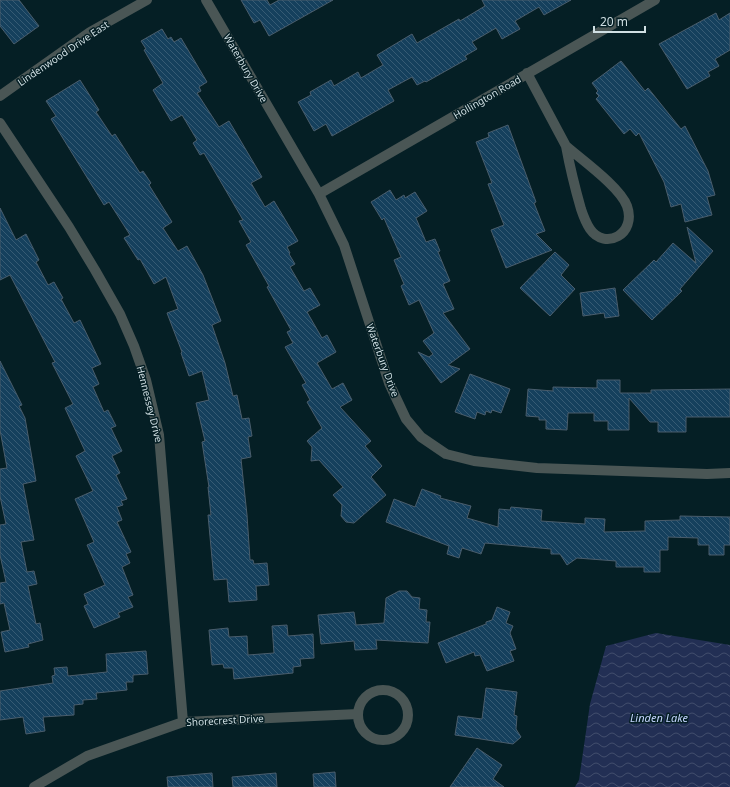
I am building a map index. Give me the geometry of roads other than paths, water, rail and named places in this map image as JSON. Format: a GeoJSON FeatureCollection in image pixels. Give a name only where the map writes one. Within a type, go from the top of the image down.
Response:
{"type":"FeatureCollection","features":[{"type":"Feature","properties":{"kind":"street","name":"Lindenwood Drive East"},"geometry":{"type":"LineString","coordinates":[[0,96],[90,32],[147,0]]}},
{"type":"Feature","properties":{"kind":"street","name":"Waterbury Drive"},"geometry":{"type":"LineString","coordinates":[[206,0],[319,194],[344,245],[390,383],[406,419],[421,436],[446,454],[474,462],[537,468],[707,474],[730,473]]}},
{"type":"Feature","properties":{"kind":"street","name":"Hollington Road"},"geometry":{"type":"LineString","coordinates":[[319,194],[655,0]]}},
{"type":"Feature","properties":{"kind":"street"},"geometry":{"type":"LineString","coordinates":[[527,73],[566,146],[575,189],[584,218],[590,229],[597,237],[608,239],[620,235],[628,226],[630,216],[623,198],[599,173],[566,146]]}},
{"type":"Feature","properties":{"kind":"street","name":"Hennessey Drive"},"geometry":{"type":"LineString","coordinates":[[0,123],[69,227],[120,314],[134,346],[146,380],[159,435],[183,722]]}},
{"type":"Feature","properties":{"kind":"street"},"geometry":{"type":"LineString","coordinates":[[384,690],[398,696],[404,702],[407,710],[407,721],[398,735],[390,739],[381,740],[366,734],[361,727],[358,714],[362,701],[368,695],[375,691],[384,690]]}},
{"type":"Feature","properties":{"kind":"street","name":"Shorecrest Drive"},"geometry":{"type":"LineString","coordinates":[[34,787],[87,756],[183,722],[358,714]]}},
{"type":"Feature","properties":{"kind":"water","name":"Linden Lake"},"geometry":{"type":"Polygon","coordinates":[[[656,633],[730,645],[730,787],[575,787],[579,780],[590,704],[606,646],[656,633]]]}}]}
